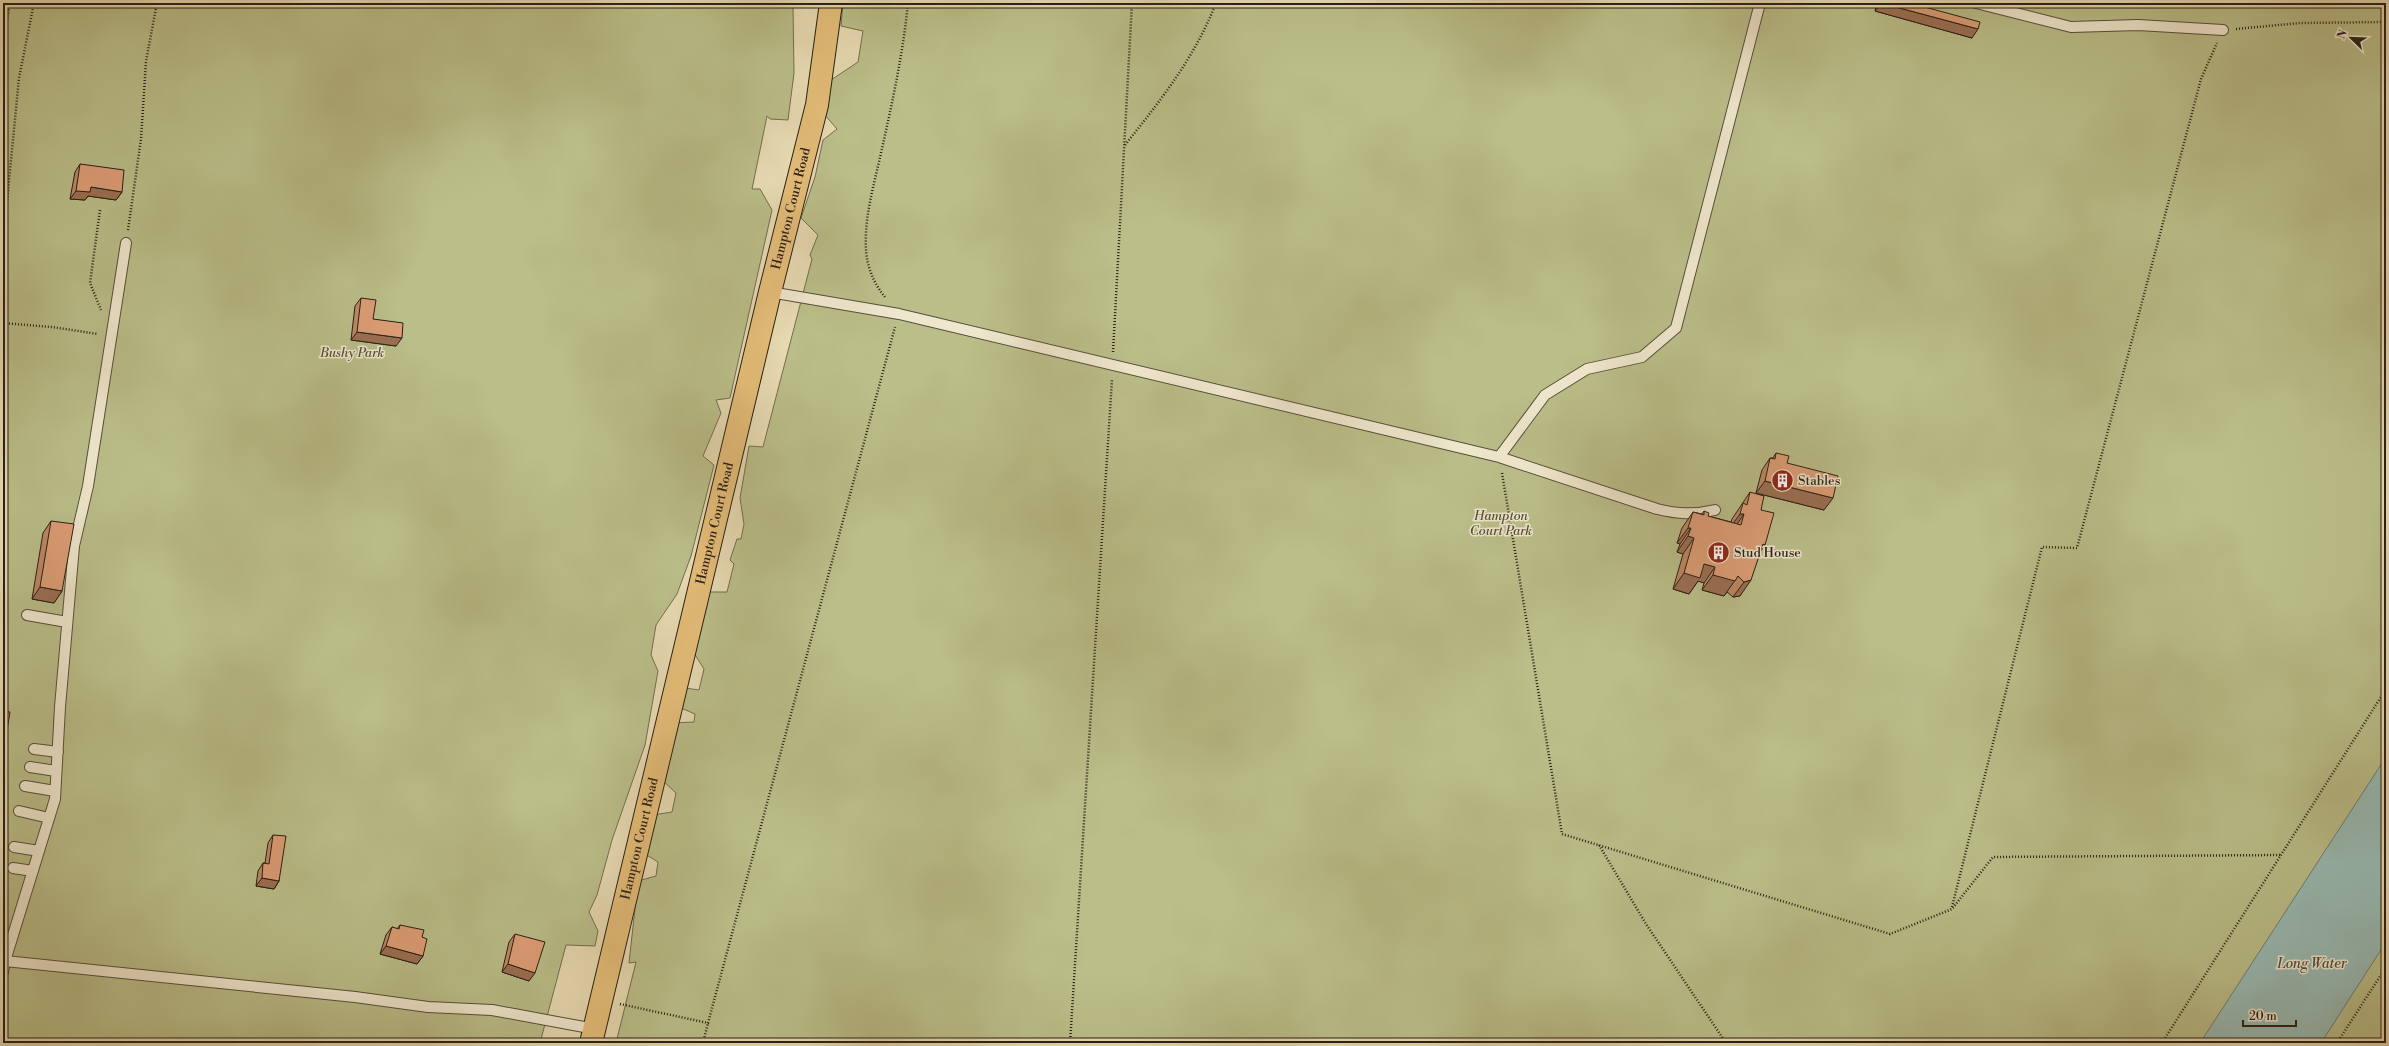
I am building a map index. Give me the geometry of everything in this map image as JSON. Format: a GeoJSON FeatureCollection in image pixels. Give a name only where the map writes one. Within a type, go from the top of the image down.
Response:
{"type":"FeatureCollection","features":[{"type":"Feature","properties":{"kind":"main road","name":"Hampton Court Road"},"geometry":{"type":"LineString","coordinates":[[593,1036],[770,292],[817,105],[831,3]]}},
{"type":"Feature","properties":{"kind":"lane"},"geometry":{"type":"LineString","coordinates":[[1499,457],[1545,395],[1587,369],[1642,357],[1676,328],[1760,3]]}},
{"type":"Feature","properties":{"kind":"lane"},"geometry":{"type":"LineString","coordinates":[[1976,3],[2071,27],[2138,25],[2223,30]]}},
{"type":"Feature","properties":{"kind":"lane"},"geometry":{"type":"LineString","coordinates":[[3,972],[4,961],[49,818],[55,791],[74,546],[88,486],[126,243]]}},
{"type":"Feature","properties":{"kind":"lane"},"geometry":{"type":"LineString","coordinates":[[770,292],[899,314],[1499,457],[1657,509],[1684,514],[1697,514],[1715,510]]}},
{"type":"Feature","properties":{"kind":"lane"},"geometry":{"type":"LineString","coordinates":[[27,615],[68,622]]}},
{"type":"Feature","properties":{"kind":"lane"},"geometry":{"type":"LineString","coordinates":[[34,748],[58,752]]}},
{"type":"Feature","properties":{"kind":"lane"},"geometry":{"type":"LineString","coordinates":[[30,767],[56,771]]}},
{"type":"Feature","properties":{"kind":"lane"},"geometry":{"type":"LineString","coordinates":[[26,786],[55,791]]}},
{"type":"Feature","properties":{"kind":"lane"},"geometry":{"type":"LineString","coordinates":[[19,811],[49,818]]}},
{"type":"Feature","properties":{"kind":"lane"},"geometry":{"type":"LineString","coordinates":[[14,846],[39,851]]}},
{"type":"Feature","properties":{"kind":"lane"},"geometry":{"type":"LineString","coordinates":[[13,868],[32,871]]}},
{"type":"Feature","properties":{"kind":"lane"},"geometry":{"type":"LineString","coordinates":[[4,961],[355,997],[428,1007],[492,1010],[593,1036]]}},
{"type":"Feature","properties":{"kind":"path"},"geometry":{"type":"LineString","coordinates":[[3,43],[10,3]]}},
{"type":"Feature","properties":{"kind":"path"},"geometry":{"type":"LineString","coordinates":[[3,242],[19,78],[34,3]]}},
{"type":"Feature","properties":{"kind":"path"},"geometry":{"type":"LineString","coordinates":[[126,243],[141,139],[146,61],[157,3]]}},
{"type":"Feature","properties":{"kind":"path"},"geometry":{"type":"LineString","coordinates":[[702,1043],[899,314],[874,280],[868,264],[866,237],[869,209],[896,85],[908,3]]}},
{"type":"Feature","properties":{"kind":"path"},"geometry":{"type":"LineString","coordinates":[[1070,1043],[1112,365],[1132,3]]}},
{"type":"Feature","properties":{"kind":"path"},"geometry":{"type":"LineString","coordinates":[[1124,146],[1183,70],[1206,29],[1216,3]]}},
{"type":"Feature","properties":{"kind":"path"},"geometry":{"type":"LineString","coordinates":[[1952,909],[2042,547],[2077,548],[2201,79],[2223,30],[2300,23],[2386,22]]}},
{"type":"Feature","properties":{"kind":"path"},"geometry":{"type":"LineString","coordinates":[[3,201],[7,204]]}},
{"type":"Feature","properties":{"kind":"path"},"geometry":{"type":"LineString","coordinates":[[100,210],[90,283],[112,337]]}},
{"type":"Feature","properties":{"kind":"path"},"geometry":{"type":"LineString","coordinates":[[3,323],[52,327],[112,337]]}},
{"type":"Feature","properties":{"kind":"path"},"geometry":{"type":"LineString","coordinates":[[1499,457],[1562,834],[1890,934],[1952,909],[1993,857],[2281,855]]}},
{"type":"Feature","properties":{"kind":"path"},"geometry":{"type":"LineString","coordinates":[[2162,1043],[2386,689]]}},
{"type":"Feature","properties":{"kind":"path"},"geometry":{"type":"LineString","coordinates":[[1598,845],[1646,924],[1726,1043]]}},
{"type":"Feature","properties":{"kind":"path"},"geometry":{"type":"LineString","coordinates":[[2337,1043],[2386,967]]}},
{"type":"Feature","properties":{"kind":"path"},"geometry":{"type":"LineString","coordinates":[[602,999],[708,1023]]}},
{"type":"Feature","properties":{"kind":"green space","name":"Bushy Park"},"geometry":{"type":"Polygon","coordinates":[[[3,3],[804,3],[793,7],[794,73],[788,120],[770,119],[767,116],[752,189],[760,189],[772,210],[730,398],[716,400],[721,413],[703,456],[714,465],[691,556],[677,594],[656,625],[651,655],[658,671],[645,745],[612,840],[597,895],[589,912],[598,931],[595,946],[566,945],[540,1043],[3,1043],[3,3]]]}},
{"type":"Feature","properties":{"kind":"green space","name":"Hampton Court Park"},"geometry":{"type":"Polygon","coordinates":[[[843,3],[2386,3],[2386,1043],[616,1043],[636,962],[629,963],[638,881],[656,876],[658,862],[645,854],[653,815],[672,812],[676,793],[661,779],[673,723],[694,722],[695,714],[681,708],[685,688],[699,690],[704,669],[692,650],[707,592],[727,592],[734,564],[730,560],[737,539],[741,539],[744,524],[740,498],[749,446],[763,447],[812,259],[810,255],[818,235],[801,218],[815,177],[823,140],[837,129],[824,114],[831,80],[858,62],[863,31],[841,26],[843,3]]]}},
{"type":"Feature","properties":{"kind":"water","name":"Long Water"},"geometry":{"type":"Polygon","coordinates":[[[2386,757],[2386,942],[2321,1043],[2200,1043],[2386,757]]]}},
{"type":"Feature","properties":{"kind":"building"},"geometry":{"type":"Polygon","coordinates":[[[1881,3],[1910,3],[1980,22],[1978,29],[1881,3]]]}},
{"type":"Feature","properties":{"kind":"building"},"geometry":{"type":"Polygon","coordinates":[[[80,164],[124,170],[122,192],[91,187],[90,192],[76,191],[80,164]]]}},
{"type":"Feature","properties":{"kind":"building"},"geometry":{"type":"Polygon","coordinates":[[[361,298],[376,300],[373,319],[403,323],[402,338],[357,332],[361,298]]]}},
{"type":"Feature","properties":{"kind":"building"},"geometry":{"type":"Polygon","coordinates":[[[1776,453],[1789,456],[1787,463],[1838,476],[1833,498],[1765,481],[1770,458],[1775,459],[1776,453]]]}},
{"type":"Feature","properties":{"kind":"building","name":"Stud House"},"geometry":{"type":"Polygon","coordinates":[[[1750,492],[1764,496],[1761,510],[1774,513],[1765,545],[1763,544],[1751,580],[1744,582],[1738,576],[1735,581],[1713,575],[1715,567],[1704,564],[1700,578],[1684,573],[1694,538],[1688,536],[1691,528],[1688,528],[1693,512],[1704,515],[1704,511],[1709,513],[1708,516],[1741,525],[1744,514],[1740,514],[1743,503],[1747,505],[1750,492]]]}},
{"type":"Feature","properties":{"kind":"building"},"geometry":{"type":"Polygon","coordinates":[[[51,521],[74,524],[62,591],[40,587],[51,521]]]}},
{"type":"Feature","properties":{"kind":"building"},"geometry":{"type":"Polygon","coordinates":[[[3,711],[10,712],[3,755],[3,711]]]}},
{"type":"Feature","properties":{"kind":"building"},"geometry":{"type":"Polygon","coordinates":[[[273,835],[286,836],[279,881],[262,878],[263,863],[269,864],[273,835]]]}},
{"type":"Feature","properties":{"kind":"building"},"geometry":{"type":"Polygon","coordinates":[[[400,925],[424,930],[422,937],[427,939],[423,956],[386,946],[392,927],[399,929],[400,925]]]}},
{"type":"Feature","properties":{"kind":"building"},"geometry":{"type":"Polygon","coordinates":[[[515,934],[545,942],[535,973],[508,964],[515,934]]]}},
{"type":"Feature","properties":{"kind":"place","name":"Stables"},"geometry":{"type":"Point","coordinates":[1782,481]}},
{"type":"Feature","properties":{"kind":"place","name":"Stud House"},"geometry":{"type":"Point","coordinates":[1718,553]}}]}
